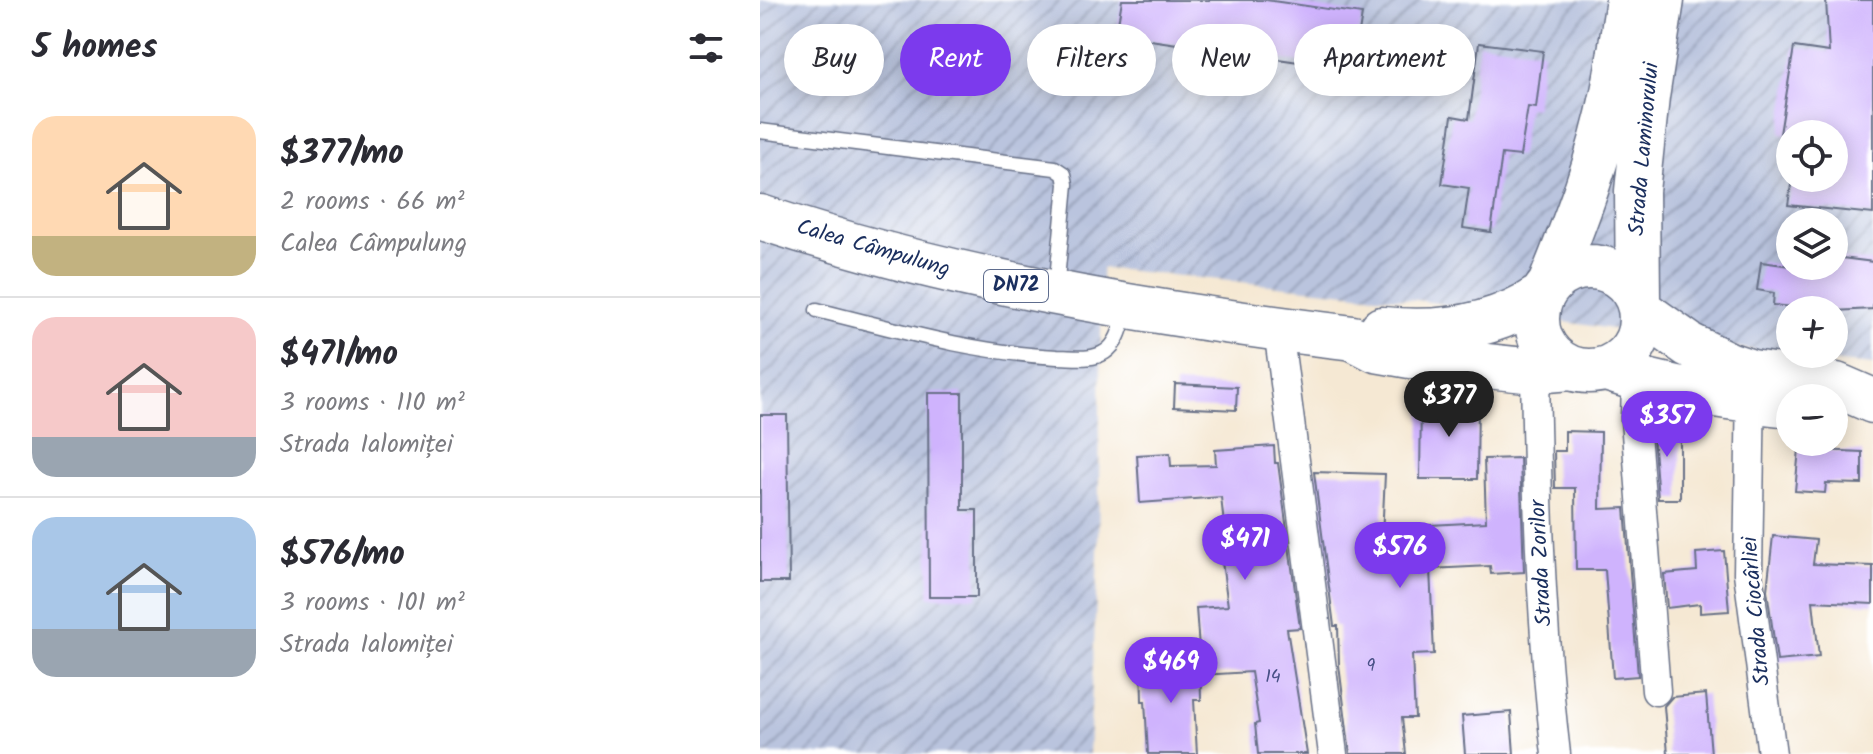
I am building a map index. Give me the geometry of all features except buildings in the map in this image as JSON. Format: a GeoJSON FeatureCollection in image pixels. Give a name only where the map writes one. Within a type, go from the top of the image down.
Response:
{"type":"FeatureCollection","features":[{"type":"Feature","properties":{"kind":"main road","name":"Strada Laminorului"},"geometry":{"type":"LineString","coordinates":[[1546,289],[1585,192],[1605,126],[1628,0]]}},
{"type":"Feature","properties":{"kind":"main road","name":"Strada Laminorului"},"geometry":{"type":"LineString","coordinates":[[1639,305],[1637,191],[1662,0]]}},
{"type":"Feature","properties":{"kind":"main road","name":"Calea Câmpulung"},"geometry":{"type":"LineString","coordinates":[[760,217],[889,255],[1055,294],[1353,338],[1376,350],[1439,361],[1586,372],[1764,393],[1836,385],[1873,403]]}},
{"type":"Feature","properties":{"kind":"main road","name":"Calea Câmpulung"},"geometry":{"type":"LineString","coordinates":[[1353,338],[1380,329],[1420,333],[1499,319],[1546,289],[1566,272],[1582,267],[1599,268],[1615,274],[1629,285],[1639,305],[1705,355],[1764,393]]}},
{"type":"Feature","properties":{"kind":"main road"},"geometry":{"type":"LineString","coordinates":[[1546,289],[1536,312],[1537,330],[1543,346],[1555,359],[1586,372],[1619,362],[1637,340],[1639,305]]}},
{"type":"Feature","properties":{"kind":"main road","name":"Calea Câmpulung"},"geometry":{"type":"LineString","coordinates":[[1848,407],[1873,403]]}},
{"type":"Feature","properties":{"kind":"street"},"geometry":{"type":"LineString","coordinates":[[1278,329],[1333,754]]}},
{"type":"Feature","properties":{"kind":"street"},"geometry":{"type":"LineString","coordinates":[[1586,372],[1635,420],[1656,691]]}},
{"type":"Feature","properties":{"kind":"street","name":"Strada Zorilor"},"geometry":{"type":"LineString","coordinates":[[1556,754],[1549,697],[1536,445],[1586,372]]}},
{"type":"Feature","properties":{"kind":"street","name":"Strada Ciocârliei"},"geometry":{"type":"LineString","coordinates":[[1764,393],[1748,573],[1772,754]]}},
{"type":"Feature","properties":{"kind":"lane"},"geometry":{"type":"LineString","coordinates":[[760,131],[1055,168],[1064,174],[1066,184],[1055,294]]}},
{"type":"Feature","properties":{"kind":"lane"},"geometry":{"type":"LineString","coordinates":[[817,310],[953,345],[1023,355],[1091,358],[1107,351],[1119,336],[1127,307]]}},
{"type":"Feature","properties":{"kind":"shaded area"},"geometry":{"type":"Polygon","coordinates":[[[760,0],[1873,0],[1873,365],[1848,363],[1848,296],[1776,296],[1776,353],[1416,300],[1102,268],[1098,556],[1089,754],[760,754],[760,0]]]}}]}
